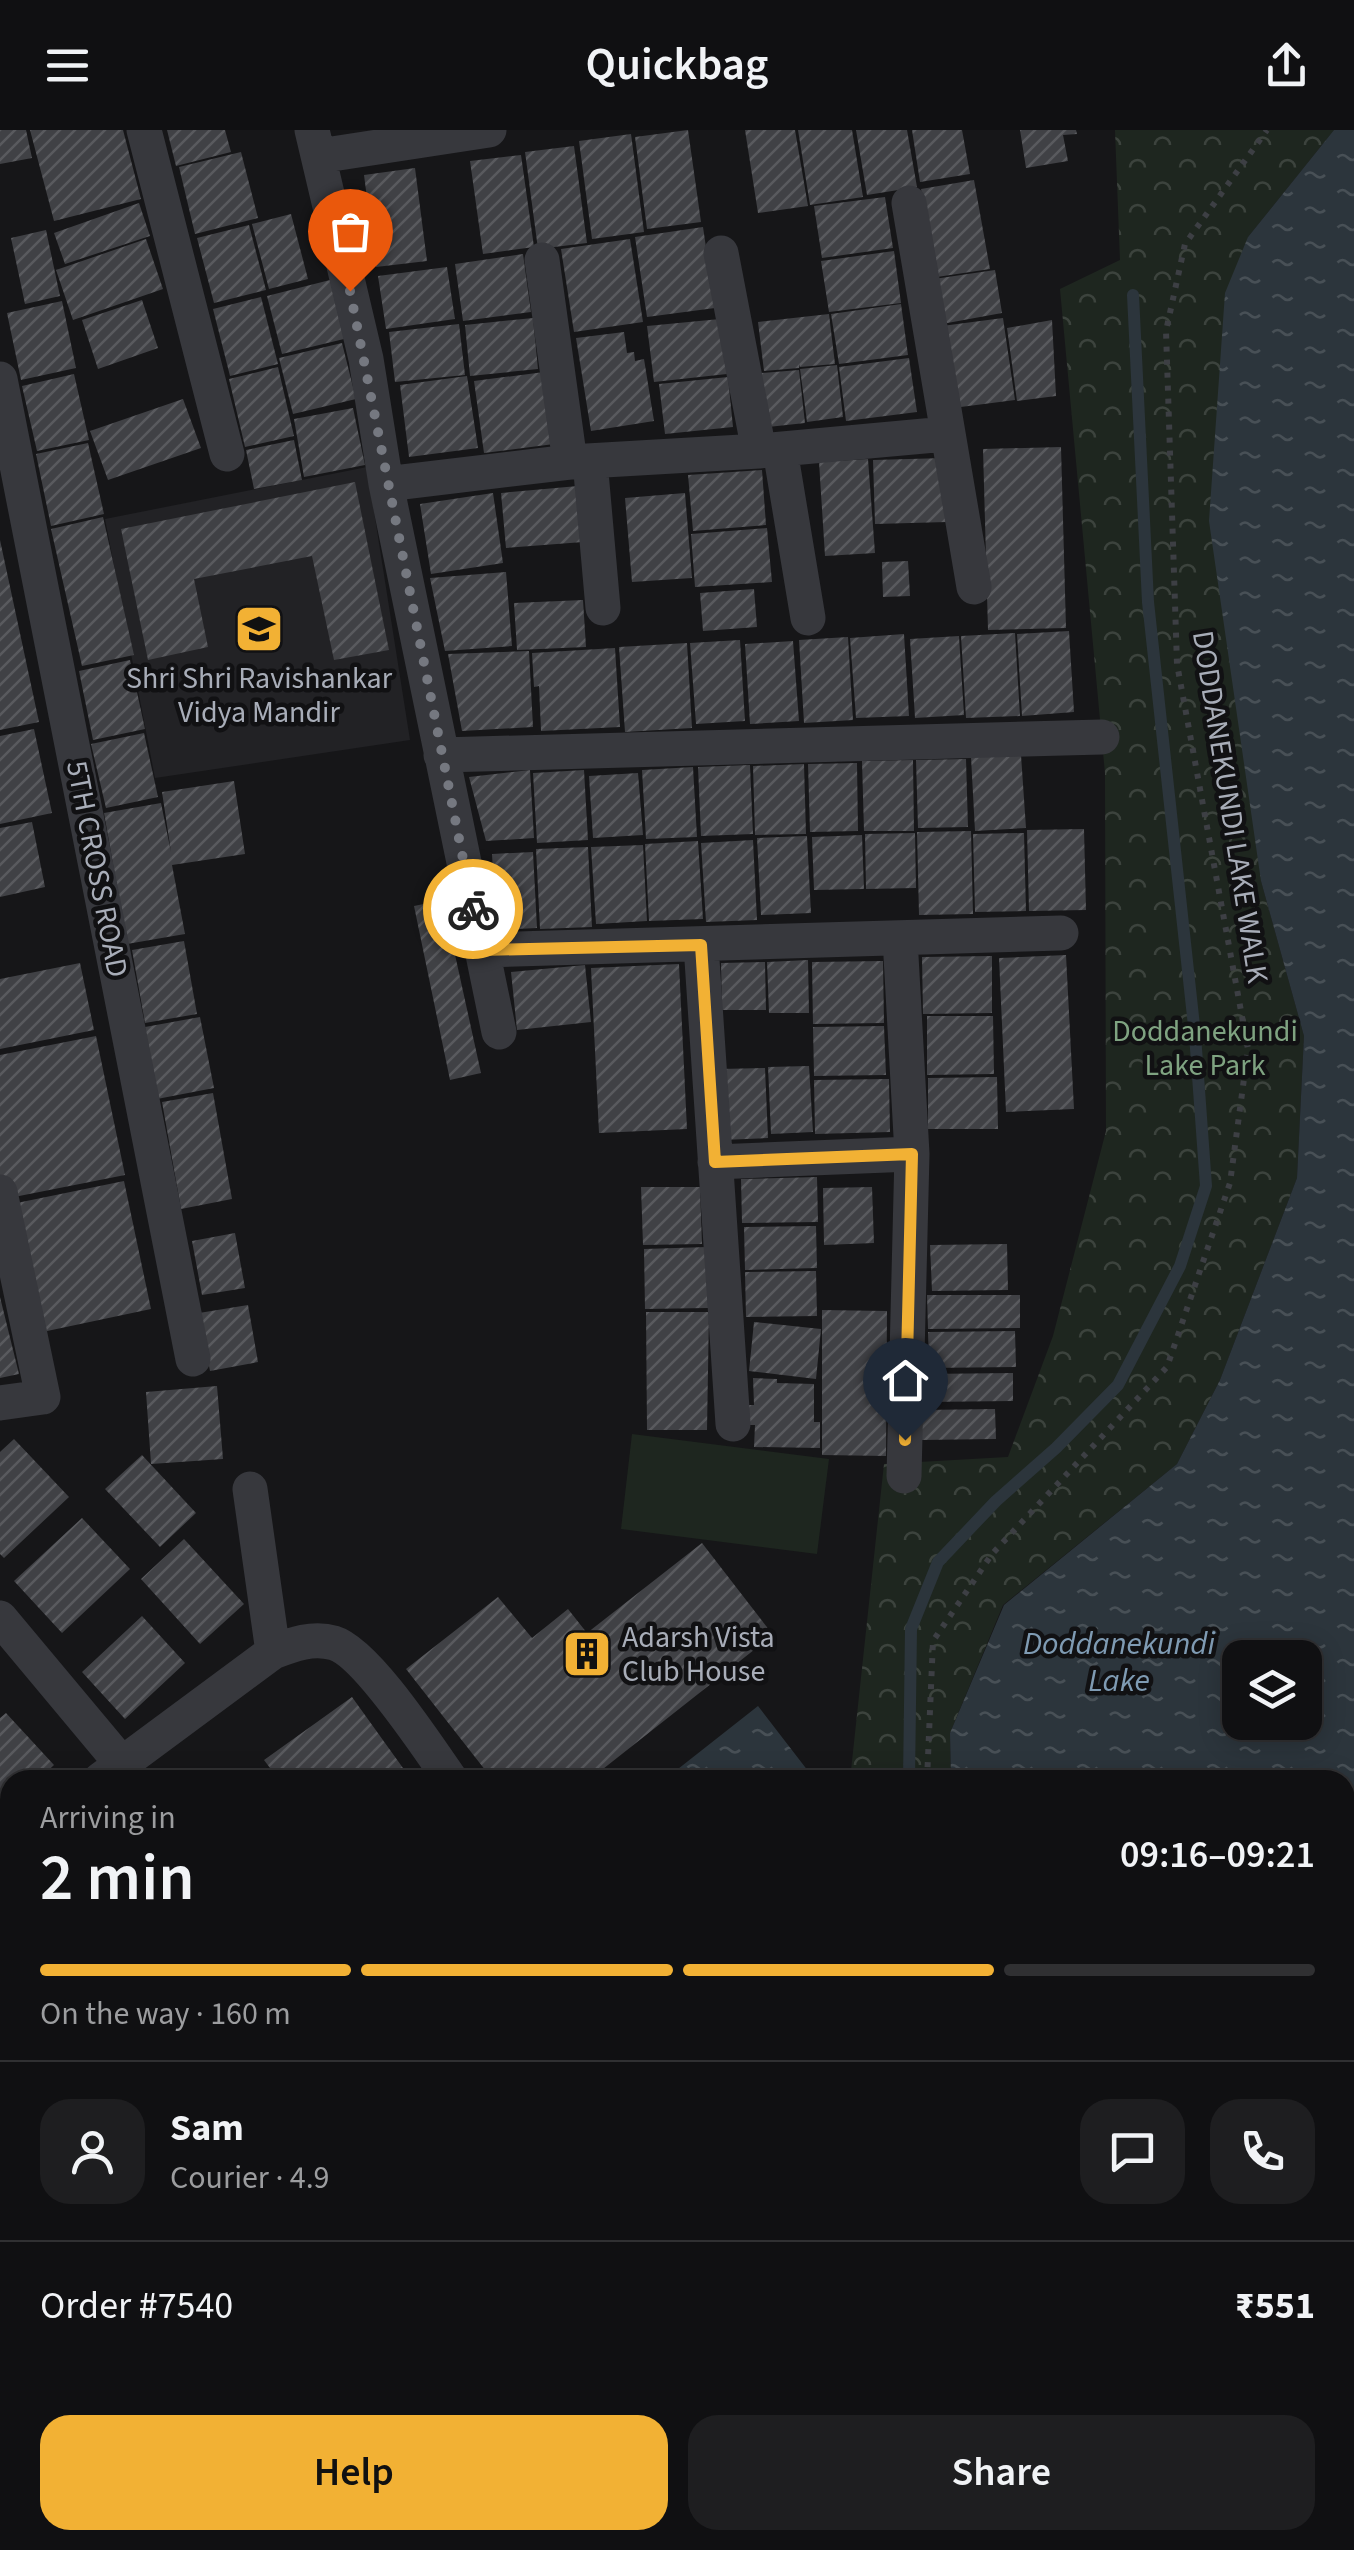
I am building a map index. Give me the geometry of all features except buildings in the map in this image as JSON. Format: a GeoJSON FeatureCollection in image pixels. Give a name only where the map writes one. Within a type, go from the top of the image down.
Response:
{"type":"FeatureCollection","features":[{"type":"Feature","properties":{"kind":"street"},"geometry":{"type":"LineString","coordinates":[[144,130],[227,454]]}},
{"type":"Feature","properties":{"kind":"street"},"geometry":{"type":"LineString","coordinates":[[489,130],[315,143],[366,359],[386,484],[499,1032]]}},
{"type":"Feature","properties":{"kind":"street"},"geometry":{"type":"LineString","coordinates":[[909,203],[974,587]]}},
{"type":"Feature","properties":{"kind":"street"},"geometry":{"type":"LineString","coordinates":[[722,253],[808,618]]}},
{"type":"Feature","properties":{"kind":"street"},"geometry":{"type":"LineString","coordinates":[[542,260],[603,608]]}},
{"type":"Feature","properties":{"kind":"street","name":"5TH CROSS ROAD"},"geometry":{"type":"LineString","coordinates":[[0,379],[193,1359]]}},
{"type":"Feature","properties":{"kind":"street"},"geometry":{"type":"LineString","coordinates":[[386,484],[580,462],[770,451],[946,434]]}},
{"type":"Feature","properties":{"kind":"street"},"geometry":{"type":"LineString","coordinates":[[442,755],[1102,737]]}},
{"type":"Feature","properties":{"kind":"street"},"geometry":{"type":"LineString","coordinates":[[482,950],[1061,933]]}},
{"type":"Feature","properties":{"kind":"street"},"geometry":{"type":"LineString","coordinates":[[900,938],[912,1154],[904,1476]]}},
{"type":"Feature","properties":{"kind":"street"},"geometry":{"type":"LineString","coordinates":[[701,945],[732,1424]]}},
{"type":"Feature","properties":{"kind":"street"},"geometry":{"type":"LineString","coordinates":[[715,1162],[912,1154]]}},
{"type":"Feature","properties":{"kind":"street"},"geometry":{"type":"LineString","coordinates":[[0,1403],[43,1397],[1,1204]]}},
{"type":"Feature","properties":{"kind":"street"},"geometry":{"type":"LineString","coordinates":[[250,1489],[273,1652]]}},
{"type":"Feature","properties":{"kind":"street"},"geometry":{"type":"LineString","coordinates":[[0,1618],[110,1770]]}},
{"type":"Feature","properties":{"kind":"street"},"geometry":{"type":"LineString","coordinates":[[114,1770],[273,1652],[301,1641],[336,1643],[383,1684],[444,1770]]}},
{"type":"Feature","properties":{"kind":"path","name":"DODDANEKUNDI LAKE WALK"},"geometry":{"type":"LineString","coordinates":[[928,1770],[933,1641],[992,1554],[1166,1367],[1230,1182],[1248,1049],[1177,664],[1166,331],[1185,244],[1267,130]]}},
{"type":"Feature","properties":{"kind":"shaded area","name":"Shri Shri Ravishankar Vidya Mandir"},"geometry":{"type":"Polygon","coordinates":[[[367,467],[410,740],[155,778],[105,519],[367,467]]]}},
{"type":"Feature","properties":{"kind":"green space","name":"Doddanekundi Lake Park"},"geometry":{"type":"Polygon","coordinates":[[[1115,130],[1334,130],[1248,237],[1261,881],[1304,1036],[1297,1178],[1220,1380],[1177,1464],[1003,1605],[950,1733],[951,1770],[851,1770],[884,1464],[1008,1457],[1053,1336],[1106,1131],[1105,773],[1060,289],[1120,260],[1115,130]]]}},
{"type":"Feature","properties":{"kind":"green space"},"geometry":{"type":"Polygon","coordinates":[[[632,1434],[829,1459],[817,1554],[621,1529],[632,1434]]]}},
{"type":"Feature","properties":{"kind":"water","name":"Doddanekundi Lake"},"geometry":{"type":"Polygon","coordinates":[[[1334,130],[1354,130],[1354,1770],[951,1770],[950,1733],[1004,1605],[1177,1464],[1220,1380],[1297,1178],[1304,1036],[1261,881],[1209,521],[1225,293],[1248,237],[1334,130]]]}},
{"type":"Feature","properties":{"kind":"water"},"geometry":{"type":"Polygon","coordinates":[[[758,1706],[807,1770],[677,1770],[758,1706]]]}},
{"type":"Feature","properties":{"kind":"waterway"},"geometry":{"type":"LineString","coordinates":[[909,1770],[911,1629],[938,1562],[1118,1385],[1180,1266],[1206,1186],[1195,1035],[1148,602],[1133,295]]}},
{"type":"Feature","properties":{"kind":"way so far"},"geometry":{"type":"LineString","coordinates":[[350,291],[473,909]]}},
{"type":"Feature","properties":{"kind":"place","name":"Shri Shri Ravishankar Vidya Mandir"},"geometry":{"type":"Point","coordinates":[259,629]}},
{"type":"Feature","properties":{"kind":"place","name":"Adarsh Vista Club House"},"geometry":{"type":"Point","coordinates":[587,1654]}},
{"type":"Feature","properties":{"kind":"route"},"geometry":{"type":"LineString","coordinates":[[473,909],[482,950],[701,945],[715,1162],[912,1154],[905,1440]]}}]}
